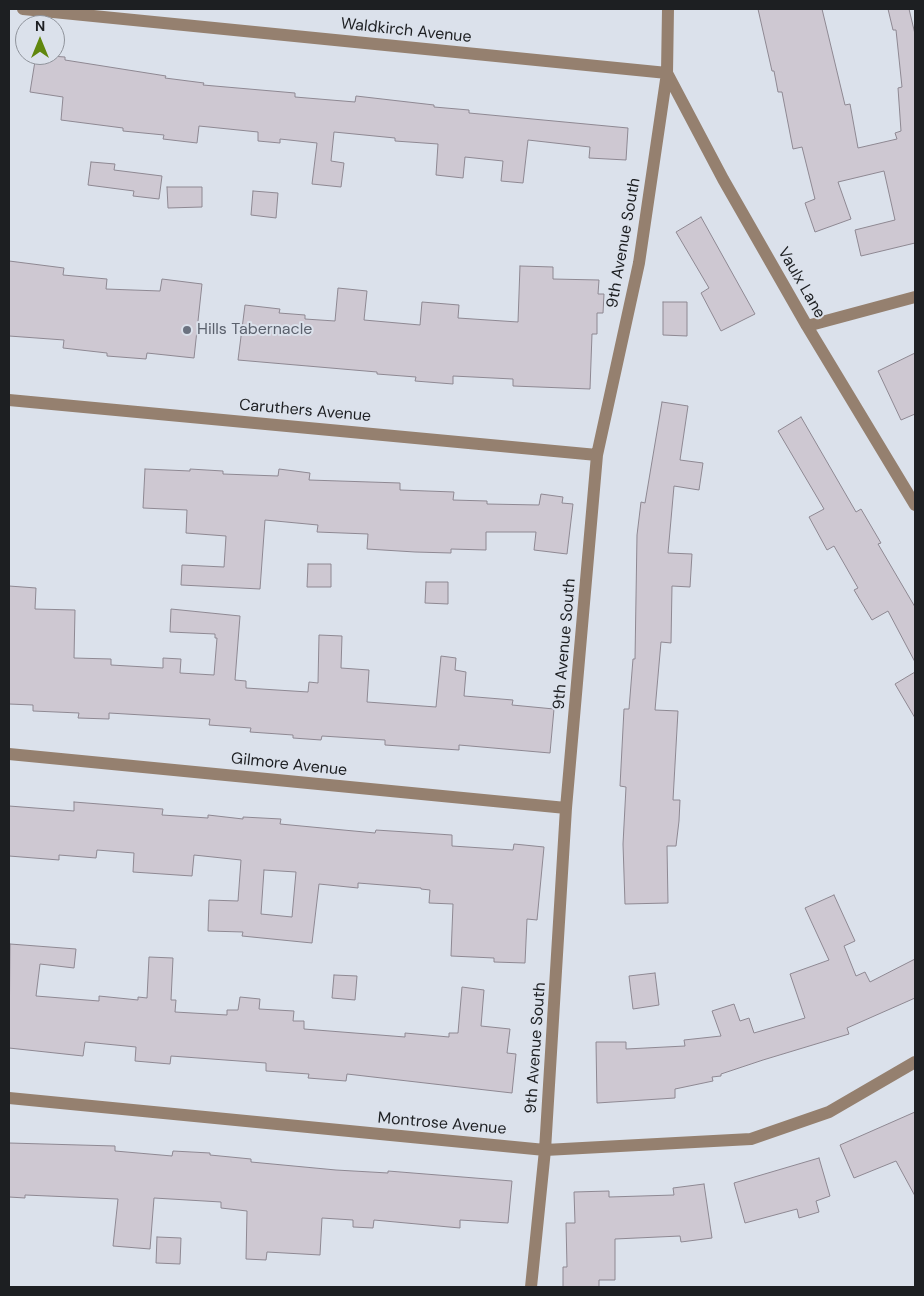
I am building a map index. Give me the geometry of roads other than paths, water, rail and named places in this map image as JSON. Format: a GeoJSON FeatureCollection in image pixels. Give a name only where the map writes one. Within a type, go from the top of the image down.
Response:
{"type":"FeatureCollection","features":[{"type":"Feature","properties":{"kind":"street","name":"Waldkirch Avenue"},"geometry":{"type":"LineString","coordinates":[[23,9],[667,73]]}},
{"type":"Feature","properties":{"kind":"street","name":"9th Avenue South"},"geometry":{"type":"LineString","coordinates":[[530,1287],[546,1150],[566,808],[597,455],[639,263],[667,73],[668,9]]}},
{"type":"Feature","properties":{"kind":"street","name":"Vaulx Lane"},"geometry":{"type":"LineString","coordinates":[[667,73],[723,180],[807,326],[915,504]]}},
{"type":"Feature","properties":{"kind":"street"},"geometry":{"type":"LineString","coordinates":[[807,326],[915,297]]}},
{"type":"Feature","properties":{"kind":"street","name":"Caruthers Avenue"},"geometry":{"type":"LineString","coordinates":[[9,400],[597,455]]}},
{"type":"Feature","properties":{"kind":"street","name":"Gilmore Avenue"},"geometry":{"type":"LineString","coordinates":[[9,754],[566,808]]}},
{"type":"Feature","properties":{"kind":"street","name":"Montrose Avenue"},"geometry":{"type":"LineString","coordinates":[[9,1098],[546,1150],[751,1139],[829,1112],[915,1062]]}},
{"type":"Feature","properties":{"kind":"place","name":"Hills Tabernacle"},"geometry":{"type":"Point","coordinates":[187,330]}}]}
